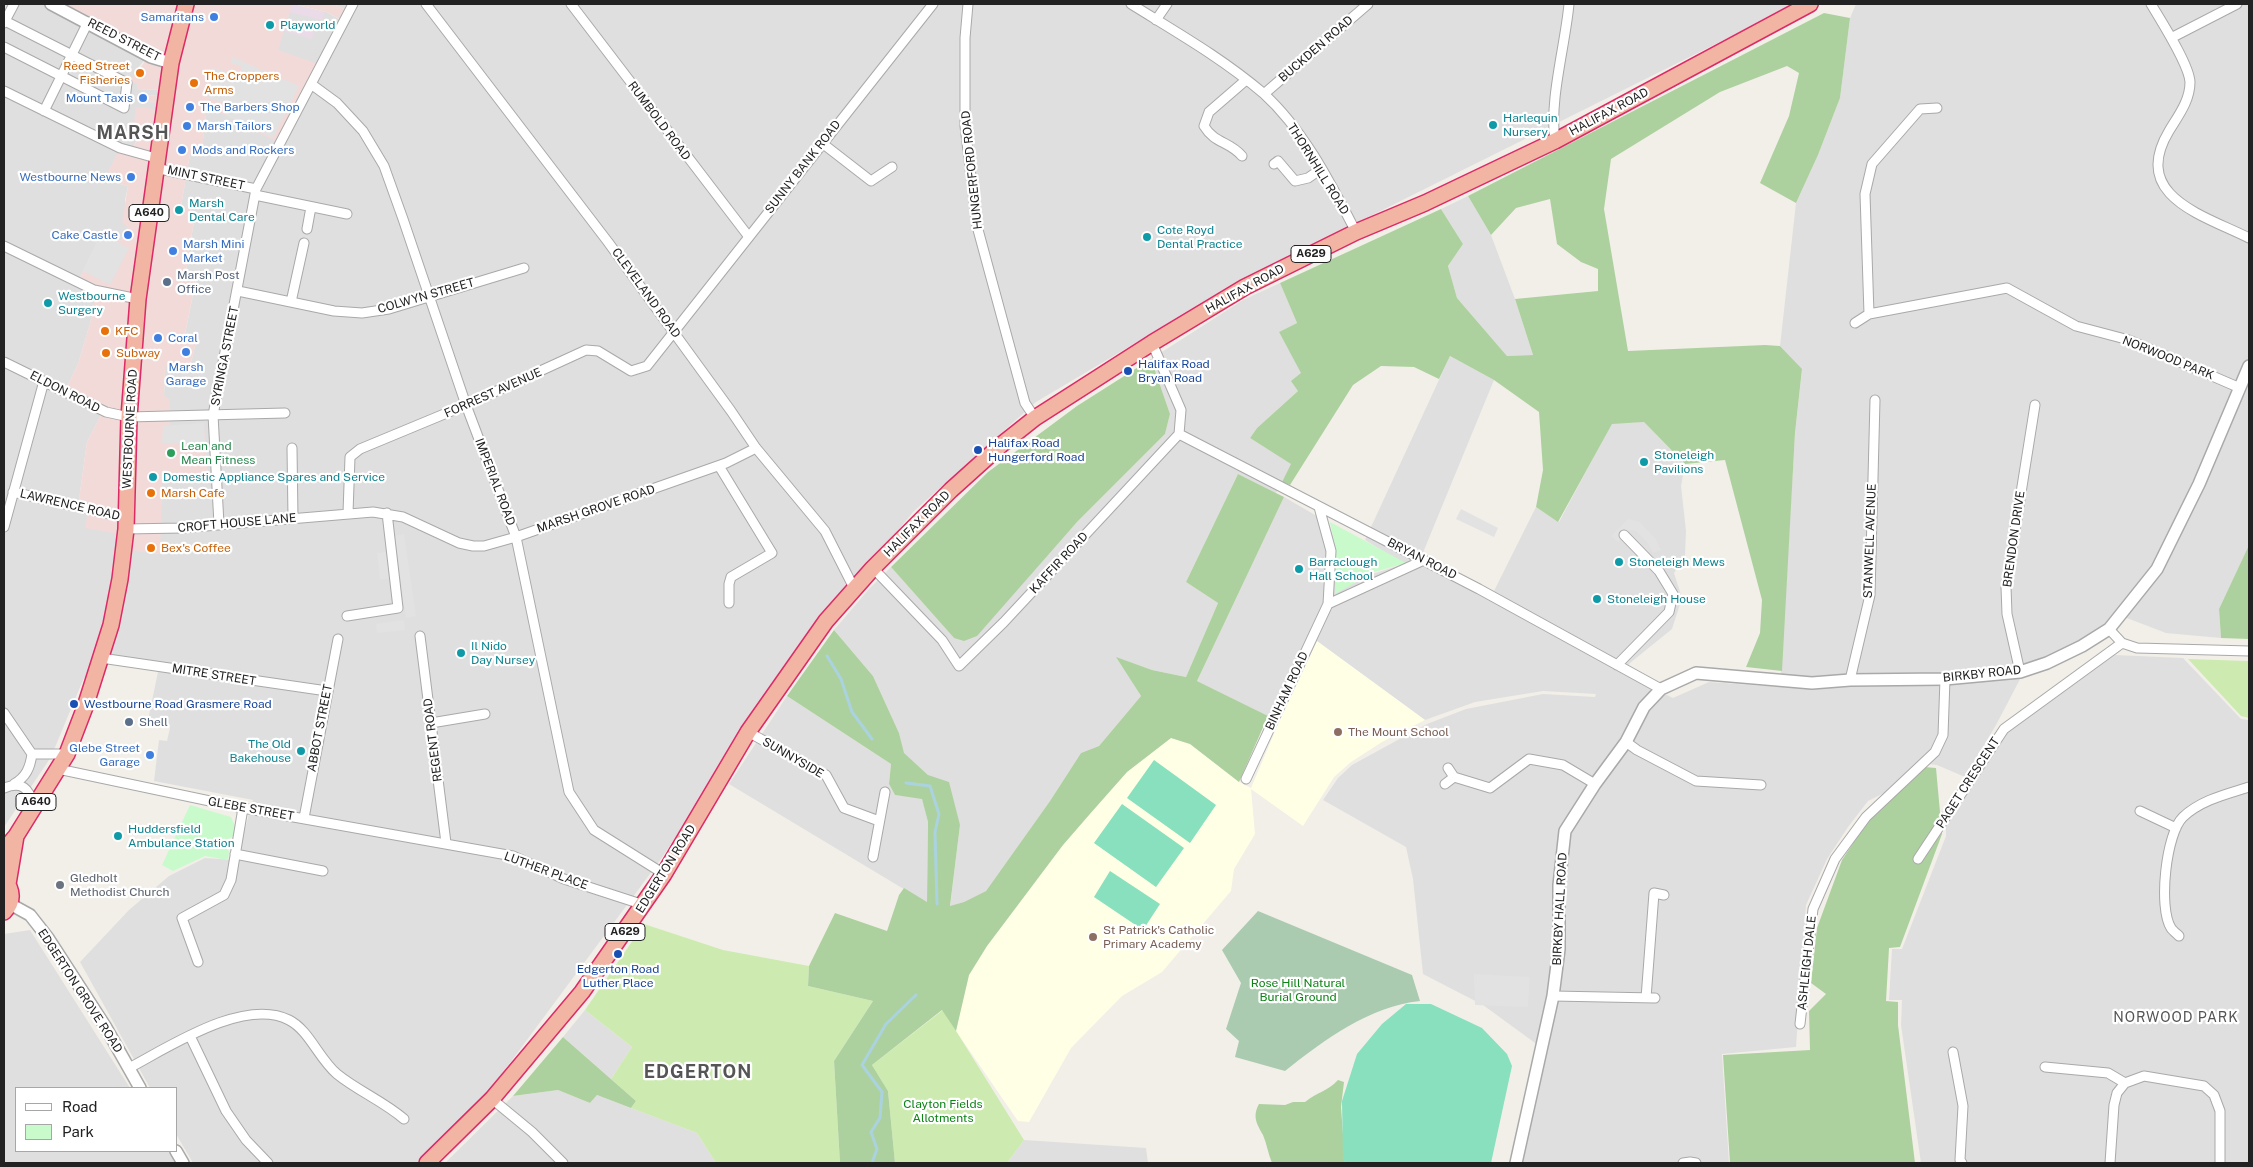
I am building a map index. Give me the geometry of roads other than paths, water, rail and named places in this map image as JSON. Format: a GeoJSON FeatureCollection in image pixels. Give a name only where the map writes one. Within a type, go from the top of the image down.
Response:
{"type":"FeatureCollection","features":[{"type":"Feature","properties":{"kind":"highway","name":"WESTBOURNE ROAD"},"geometry":{"type":"LineString","coordinates":[[4,850],[16,836],[67,754],[102,658],[111,625],[120,579],[126,523],[129,417],[138,299],[171,63],[186,4]]}},
{"type":"Feature","properties":{"kind":"highway","name":"HALIFAX ROAD"},"geometry":{"type":"LineString","coordinates":[[790,674],[826,621],[873,568],[951,490],[1001,445],[1035,418],[1152,342],[1245,287],[1356,232],[1555,141],[1810,4]]}},
{"type":"Feature","properties":{"kind":"highway","name":"EDGERTON ROAD"},"geometry":{"type":"LineString","coordinates":[[427,1163],[492,1099],[582,992],[644,905],[748,732],[790,674]]}},
{"type":"Feature","properties":{"kind":"highway","name":"WESTBOURNE ROAD"},"geometry":{"type":"LineString","coordinates":[[6,882],[16,836]]}},
{"type":"Feature","properties":{"kind":"highway","name":"A640"},"geometry":{"type":"LineString","coordinates":[[6,882],[12,897],[7,908]]}},
{"type":"Feature","properties":{"kind":"street"},"geometry":{"type":"LineString","coordinates":[[4,48],[124,108],[127,83],[4,22],[14,4]]}},
{"type":"Feature","properties":{"kind":"street","name":"REED STREET"},"geometry":{"type":"LineString","coordinates":[[51,4],[151,57],[171,63]]}},
{"type":"Feature","properties":{"kind":"street","name":"SYRINGA STREET"},"geometry":{"type":"LineString","coordinates":[[218,524],[213,415],[256,192],[353,4]]}},
{"type":"Feature","properties":{"kind":"street","name":"CLEVELAND ROAD"},"geometry":{"type":"LineString","coordinates":[[426,4],[675,332],[756,448],[826,531],[854,588]]}},
{"type":"Feature","properties":{"kind":"street","name":"RUMBOLD ROAD"},"geometry":{"type":"LineString","coordinates":[[571,4],[748,238]]}},
{"type":"Feature","properties":{"kind":"street","name":"SUNNY BANK ROAD"},"geometry":{"type":"LineString","coordinates":[[675,332],[933,4]]}},
{"type":"Feature","properties":{"kind":"street","name":"HUNGERFORD ROAD"},"geometry":{"type":"LineString","coordinates":[[968,4],[964,38],[965,126],[977,226],[1025,404],[1035,418]]}},
{"type":"Feature","properties":{"kind":"street","name":"THORNHILL ROAD"},"geometry":{"type":"LineString","coordinates":[[1130,4],[1212,53],[1264,94],[1296,129],[1321,168],[1356,232]]}},
{"type":"Feature","properties":{"kind":"street"},"geometry":{"type":"LineString","coordinates":[[1156,20],[1167,4]]}},
{"type":"Feature","properties":{"kind":"street","name":"BUCKDEN ROAD"},"geometry":{"type":"LineString","coordinates":[[1264,94],[1368,4]]}},
{"type":"Feature","properties":{"kind":"street"},"geometry":{"type":"LineString","coordinates":[[1555,141],[1552,119],[1566,37],[1568,4]]}},
{"type":"Feature","properties":{"kind":"street"},"geometry":{"type":"LineString","coordinates":[[2151,4],[2171,38],[2188,73],[2189,92],[2158,153],[2157,166],[2160,180],[2167,193],[2181,204],[2249,238]]}},
{"type":"Feature","properties":{"kind":"street"},"geometry":{"type":"LineString","coordinates":[[2171,38],[2237,4]]}},
{"type":"Feature","properties":{"kind":"street"},"geometry":{"type":"LineString","coordinates":[[44,111],[88,22]]}},
{"type":"Feature","properties":{"kind":"street"},"geometry":{"type":"LineString","coordinates":[[1242,156],[1234,147],[1210,136],[1204,126],[1209,112],[1246,80]]}},
{"type":"Feature","properties":{"kind":"street","name":"IMPERIAL ROAD"},"geometry":{"type":"LineString","coordinates":[[311,84],[337,103],[363,131],[384,166],[466,405],[516,537],[569,792],[594,830],[664,874]]}},
{"type":"Feature","properties":{"kind":"street","name":"MINT STREET"},"geometry":{"type":"LineString","coordinates":[[4,91],[120,148],[156,163],[311,207],[347,214]]}},
{"type":"Feature","properties":{"kind":"street"},"geometry":{"type":"LineString","coordinates":[[1869,314],[1865,194],[1872,164],[1920,109],[1937,108]]}},
{"type":"Feature","properties":{"kind":"street"},"geometry":{"type":"LineString","coordinates":[[822,143],[871,181],[892,167]]}},
{"type":"Feature","properties":{"kind":"street"},"geometry":{"type":"LineString","coordinates":[[1274,164],[1278,161],[1295,181],[1308,178],[1321,168]]}},
{"type":"Feature","properties":{"kind":"street"},"geometry":{"type":"LineString","coordinates":[[307,228],[311,207]]}},
{"type":"Feature","properties":{"kind":"street"},"geometry":{"type":"LineString","coordinates":[[291,302],[304,243]]}},
{"type":"Feature","properties":{"kind":"street"},"geometry":{"type":"LineString","coordinates":[[4,246],[94,290],[138,299]]}},
{"type":"Feature","properties":{"kind":"street","name":"COLWYN STREET"},"geometry":{"type":"LineString","coordinates":[[238,291],[334,311],[362,313],[388,309],[524,268]]}},
{"type":"Feature","properties":{"kind":"street","name":"NORWOOD PARK"},"geometry":{"type":"LineString","coordinates":[[1855,323],[1869,314],[2007,288],[2076,326],[2129,340],[2240,388]]}},
{"type":"Feature","properties":{"kind":"street","name":"FORREST AVENUE"},"geometry":{"type":"LineString","coordinates":[[348,513],[349,466],[350,456],[354,452],[466,405],[586,350],[598,350],[631,371],[648,366],[675,332]]}},
{"type":"Feature","properties":{"kind":"street"},"geometry":{"type":"LineString","coordinates":[[1152,342],[1181,410],[1179,434]]}},
{"type":"Feature","properties":{"kind":"street","name":"ELDON ROAD"},"geometry":{"type":"LineString","coordinates":[[4,362],[106,412],[129,417],[285,413]]}},
{"type":"Feature","properties":{"kind":"street","name":"BIRKBY ROAD"},"geometry":{"type":"LineString","coordinates":[[1696,673],[1812,683],[1850,680],[1945,679],[2020,672],[2047,663],[2082,646],[2110,629],[2157,569],[2199,484],[2249,366]]}},
{"type":"Feature","properties":{"kind":"street"},"geometry":{"type":"LineString","coordinates":[[4,527],[10,494],[44,381]]}},
{"type":"Feature","properties":{"kind":"street","name":"STANWELL AVENUE"},"geometry":{"type":"LineString","coordinates":[[1850,680],[1870,595],[1875,400]]}},
{"type":"Feature","properties":{"kind":"street","name":"BRENDON DRIVE"},"geometry":{"type":"LineString","coordinates":[[2020,672],[2007,614],[2006,588],[2035,405]]}},
{"type":"Feature","properties":{"kind":"street","name":"BRYAN ROAD"},"geometry":{"type":"LineString","coordinates":[[1179,434],[1424,560],[1661,689]]}},
{"type":"Feature","properties":{"kind":"street","name":"KAFFIR ROAD"},"geometry":{"type":"LineString","coordinates":[[873,568],[942,640],[959,666],[1004,622],[1179,434]]}},
{"type":"Feature","properties":{"kind":"street"},"geometry":{"type":"LineString","coordinates":[[292,448],[293,518]]}},
{"type":"Feature","properties":{"kind":"street","name":"MARSH GROVE ROAD"},"geometry":{"type":"LineString","coordinates":[[348,513],[387,513],[409,520],[460,543],[484,546],[516,537],[719,466],[756,448]]}},
{"type":"Feature","properties":{"kind":"street"},"geometry":{"type":"LineString","coordinates":[[719,466],[772,553],[731,577],[729,603]]}},
{"type":"Feature","properties":{"kind":"street","name":"LAWRENCE ROAD"},"geometry":{"type":"LineString","coordinates":[[10,494],[126,523]]}},
{"type":"Feature","properties":{"kind":"street","name":"BINHAM ROAD"},"geometry":{"type":"LineString","coordinates":[[1246,779],[1328,604],[1331,552],[1319,507]]}},
{"type":"Feature","properties":{"kind":"street","name":"CROFT HOUSE LANE"},"geometry":{"type":"LineString","coordinates":[[126,523],[182,528],[348,513]]}},
{"type":"Feature","properties":{"kind":"street"},"geometry":{"type":"LineString","coordinates":[[347,616],[398,608],[387,513]]}},
{"type":"Feature","properties":{"kind":"street"},"geometry":{"type":"LineString","coordinates":[[1617,665],[1669,612],[1673,594],[1659,571],[1624,535]]}},
{"type":"Feature","properties":{"kind":"street"},"geometry":{"type":"LineString","coordinates":[[1328,604],[1424,560]]}},
{"type":"Feature","properties":{"kind":"street"},"geometry":{"type":"LineString","coordinates":[[2110,629],[2122,643],[2137,648],[2249,651]]}},
{"type":"Feature","properties":{"kind":"street","name":"REGENT ROAD"},"geometry":{"type":"LineString","coordinates":[[420,636],[446,843]]}},
{"type":"Feature","properties":{"kind":"street","name":"ABBOT STREET"},"geometry":{"type":"LineString","coordinates":[[304,818],[338,639]]}},
{"type":"Feature","properties":{"kind":"street","name":"PAGET CRESCENT"},"geometry":{"type":"LineString","coordinates":[[1918,859],[2004,729],[2122,643]]}},
{"type":"Feature","properties":{"kind":"street","name":"MITRE STREET"},"geometry":{"type":"LineString","coordinates":[[102,658],[327,691]]}},
{"type":"Feature","properties":{"kind":"street","name":"BIRKBY HALL ROAD"},"geometry":{"type":"LineString","coordinates":[[1516,1163],[1553,996],[1559,949],[1559,885],[1565,832],[1595,784],[1626,742],[1644,707],[1661,689],[1696,673]]}},
{"type":"Feature","properties":{"kind":"street","name":"ASHLEIGH DALE"},"geometry":{"type":"LineString","coordinates":[[1800,1024],[1813,909],[1835,859],[1866,817],[1935,752],[1943,735],[1945,679]]}},
{"type":"Feature","properties":{"kind":"street"},"geometry":{"type":"LineString","coordinates":[[4,713],[32,754],[30,767],[23,779],[4,788]]}},
{"type":"Feature","properties":{"kind":"street"},"geometry":{"type":"LineString","coordinates":[[431,723],[484,714]]}},
{"type":"Feature","properties":{"kind":"street","name":"SUNNYSIDE"},"geometry":{"type":"LineString","coordinates":[[748,732],[826,775],[844,808],[878,821]]}},
{"type":"Feature","properties":{"kind":"street"},"geometry":{"type":"LineString","coordinates":[[1626,742],[1637,750],[1696,781],[1761,785]]}},
{"type":"Feature","properties":{"kind":"street"},"geometry":{"type":"LineString","coordinates":[[32,754],[67,754]]}},
{"type":"Feature","properties":{"kind":"street"},"geometry":{"type":"LineString","coordinates":[[1448,768],[1454,777],[1490,788],[1529,759],[1563,765],[1595,784]]}},
{"type":"Feature","properties":{"kind":"street","name":"GLEBE STREET"},"geometry":{"type":"LineString","coordinates":[[58,769],[243,808],[446,843]]}},
{"type":"Feature","properties":{"kind":"street"},"geometry":{"type":"LineString","coordinates":[[1445,784],[1454,777]]}},
{"type":"Feature","properties":{"kind":"street"},"geometry":{"type":"LineString","coordinates":[[14,784],[24,787],[31,795],[34,806]]}},
{"type":"Feature","properties":{"kind":"street"},"geometry":{"type":"LineString","coordinates":[[2180,936],[2171,927],[2165,895],[2166,869],[2176,828],[2182,817],[2208,801],[2249,787]]}},
{"type":"Feature","properties":{"kind":"street"},"geometry":{"type":"LineString","coordinates":[[874,857],[878,821],[885,792]]}},
{"type":"Feature","properties":{"kind":"street"},"geometry":{"type":"LineString","coordinates":[[198,962],[182,918],[224,895],[231,880],[243,808]]}},
{"type":"Feature","properties":{"kind":"street"},"geometry":{"type":"LineString","coordinates":[[2140,811],[2176,828]]}},
{"type":"Feature","properties":{"kind":"street","name":"LUTHER PLACE"},"geometry":{"type":"LineString","coordinates":[[446,843],[513,856],[564,878],[644,905]]}},
{"type":"Feature","properties":{"kind":"street"},"geometry":{"type":"LineString","coordinates":[[235,854],[323,871]]}},
{"type":"Feature","properties":{"kind":"street"},"geometry":{"type":"LineString","coordinates":[[1644,892],[1664,894]]}},
{"type":"Feature","properties":{"kind":"street"},"geometry":{"type":"LineString","coordinates":[[1553,996],[1650,998],[1654,893]]}},
{"type":"Feature","properties":{"kind":"street","name":"EDGERTON GROVE ROAD"},"geometry":{"type":"LineString","coordinates":[[7,908],[30,915],[48,938],[105,1026],[139,1087]]}},
{"type":"Feature","properties":{"kind":"street"},"geometry":{"type":"LineString","coordinates":[[129,1068],[190,1036],[228,1020],[268,1015],[289,1020],[305,1033],[324,1062],[337,1075],[404,1119]]}},
{"type":"Feature","properties":{"kind":"street"},"geometry":{"type":"LineString","coordinates":[[190,1036],[226,1111],[246,1140],[268,1163]]}},
{"type":"Feature","properties":{"kind":"street"},"geometry":{"type":"LineString","coordinates":[[1953,1052],[1963,1106],[1960,1160],[1962,1163]]}},
{"type":"Feature","properties":{"kind":"street"},"geometry":{"type":"LineString","coordinates":[[2045,1066],[2108,1073],[2125,1083]]}},
{"type":"Feature","properties":{"kind":"street"},"geometry":{"type":"LineString","coordinates":[[2110,1163],[2114,1105],[2117,1093],[2125,1083],[2144,1076],[2204,1086],[2214,1095],[2220,1111],[2220,1163]]}},
{"type":"Feature","properties":{"kind":"street"},"geometry":{"type":"LineString","coordinates":[[492,1099],[532,1132],[563,1163]]}},
{"type":"Feature","properties":{"kind":"street"},"geometry":{"type":"LineString","coordinates":[[177,1152],[183,1163]]}},
{"type":"Feature","properties":{"kind":"street"},"geometry":{"type":"LineString","coordinates":[[1683,1163],[1696,1163]]}},
{"type":"Feature","properties":{"kind":"waterway"},"geometry":{"type":"LineString","coordinates":[[827,656],[841,679],[852,712],[872,739]]}},
{"type":"Feature","properties":{"kind":"waterway"},"geometry":{"type":"LineString","coordinates":[[906,783],[930,786],[939,814],[935,832],[937,904]]}},
{"type":"Feature","properties":{"kind":"waterway"},"geometry":{"type":"LineString","coordinates":[[872,1163],[877,1149],[871,1132],[880,1118],[882,1092],[862,1065],[886,1024],[916,995]]}},
{"type":"Feature","properties":{"kind":"place","name":"Samaritans"},"geometry":{"type":"Point","coordinates":[214,17]}},
{"type":"Feature","properties":{"kind":"place","name":"Playworld"},"geometry":{"type":"Point","coordinates":[270,25]}},
{"type":"Feature","properties":{"kind":"place","name":"Reed Street Fisheries"},"geometry":{"type":"Point","coordinates":[140,73]}},
{"type":"Feature","properties":{"kind":"place","name":"The Croppers Arms"},"geometry":{"type":"Point","coordinates":[194,83]}},
{"type":"Feature","properties":{"kind":"place","name":"Mount Taxis"},"geometry":{"type":"Point","coordinates":[143,98]}},
{"type":"Feature","properties":{"kind":"place","name":"The Barbers Shop"},"geometry":{"type":"Point","coordinates":[190,107]}},
{"type":"Feature","properties":{"kind":"place","name":"Harlequin Nursery"},"geometry":{"type":"Point","coordinates":[1493,125]}},
{"type":"Feature","properties":{"kind":"place","name":"Marsh Tailors"},"geometry":{"type":"Point","coordinates":[187,126]}},
{"type":"Feature","properties":{"kind":"place","name":"Mods and Rockers"},"geometry":{"type":"Point","coordinates":[182,150]}},
{"type":"Feature","properties":{"kind":"place","name":"Westbourne News"},"geometry":{"type":"Point","coordinates":[131,177]}},
{"type":"Feature","properties":{"kind":"place","name":"Marsh Dental Care"},"geometry":{"type":"Point","coordinates":[179,210]}},
{"type":"Feature","properties":{"kind":"place","name":"Cake Castle"},"geometry":{"type":"Point","coordinates":[128,235]}},
{"type":"Feature","properties":{"kind":"place","name":"Cote Royd Dental Practice"},"geometry":{"type":"Point","coordinates":[1147,237]}},
{"type":"Feature","properties":{"kind":"place","name":"Marsh Mini Market"},"geometry":{"type":"Point","coordinates":[173,251]}},
{"type":"Feature","properties":{"kind":"place","name":"Marsh Post Office"},"geometry":{"type":"Point","coordinates":[167,282]}},
{"type":"Feature","properties":{"kind":"place","name":"Westbourne Surgery"},"geometry":{"type":"Point","coordinates":[48,303]}},
{"type":"Feature","properties":{"kind":"place","name":"KFC"},"geometry":{"type":"Point","coordinates":[105,331]}},
{"type":"Feature","properties":{"kind":"place","name":"Coral"},"geometry":{"type":"Point","coordinates":[158,338]}},
{"type":"Feature","properties":{"kind":"place","name":"Marsh Garage"},"geometry":{"type":"Point","coordinates":[186,352]}},
{"type":"Feature","properties":{"kind":"place","name":"Subway"},"geometry":{"type":"Point","coordinates":[106,353]}},
{"type":"Feature","properties":{"kind":"place","name":"Halifax Road Bryan Road"},"geometry":{"type":"Point","coordinates":[1128,371]}},
{"type":"Feature","properties":{"kind":"place","name":"Halifax Road Hungerford Road"},"geometry":{"type":"Point","coordinates":[978,450]}},
{"type":"Feature","properties":{"kind":"place","name":"Lean and Mean Fitness"},"geometry":{"type":"Point","coordinates":[171,453]}},
{"type":"Feature","properties":{"kind":"place","name":"Stoneleigh Pavilions"},"geometry":{"type":"Point","coordinates":[1644,462]}},
{"type":"Feature","properties":{"kind":"place","name":"Domestic Appliance Spares and Service"},"geometry":{"type":"Point","coordinates":[153,477]}},
{"type":"Feature","properties":{"kind":"place","name":"Marsh Cafe"},"geometry":{"type":"Point","coordinates":[151,493]}},
{"type":"Feature","properties":{"kind":"place","name":"Bex's Coffee"},"geometry":{"type":"Point","coordinates":[151,548]}},
{"type":"Feature","properties":{"kind":"place","name":"Stoneleigh Mews"},"geometry":{"type":"Point","coordinates":[1619,562]}},
{"type":"Feature","properties":{"kind":"place","name":"Barraclough Hall School"},"geometry":{"type":"Point","coordinates":[1299,569]}},
{"type":"Feature","properties":{"kind":"place","name":"Stoneleigh House"},"geometry":{"type":"Point","coordinates":[1597,599]}},
{"type":"Feature","properties":{"kind":"place","name":"Il Nido Day Nursey"},"geometry":{"type":"Point","coordinates":[461,653]}},
{"type":"Feature","properties":{"kind":"place","name":"Westbourne Road Grasmere Road"},"geometry":{"type":"Point","coordinates":[74,704]}},
{"type":"Feature","properties":{"kind":"place","name":"Shell"},"geometry":{"type":"Point","coordinates":[129,722]}},
{"type":"Feature","properties":{"kind":"place","name":"The Mount School"},"geometry":{"type":"Point","coordinates":[1338,732]}},
{"type":"Feature","properties":{"kind":"place","name":"The Old Bakehouse"},"geometry":{"type":"Point","coordinates":[301,751]}},
{"type":"Feature","properties":{"kind":"place","name":"Glebe Street Garage"},"geometry":{"type":"Point","coordinates":[150,755]}},
{"type":"Feature","properties":{"kind":"place","name":"Huddersfield Ambulance Station"},"geometry":{"type":"Point","coordinates":[118,836]}},
{"type":"Feature","properties":{"kind":"place","name":"Gledholt Methodist Church"},"geometry":{"type":"Point","coordinates":[60,885]}},
{"type":"Feature","properties":{"kind":"place","name":"St Patrick's Catholic Primary Academy"},"geometry":{"type":"Point","coordinates":[1093,937]}},
{"type":"Feature","properties":{"kind":"place","name":"Edgerton Road Luther Place"},"geometry":{"type":"Point","coordinates":[618,954]}},
{"type":"Feature","properties":{"kind":"district","name":"MARSH"},"geometry":{"type":"Point","coordinates":[133,133]}},
{"type":"Feature","properties":{"kind":"district","name":"NORWOOD PARK"},"geometry":{"type":"Point","coordinates":[2176,1018]}},
{"type":"Feature","properties":{"kind":"district","name":"EDGERTON"},"geometry":{"type":"Point","coordinates":[698,1072]}},
{"type":"Feature","properties":{"kind":"park label","name":"Rose Hill Natural Burial Ground"},"geometry":{"type":"Point","coordinates":[1298,990]}},
{"type":"Feature","properties":{"kind":"park label","name":"Clayton Fields Allotments"},"geometry":{"type":"Point","coordinates":[943,1111]}}]}
